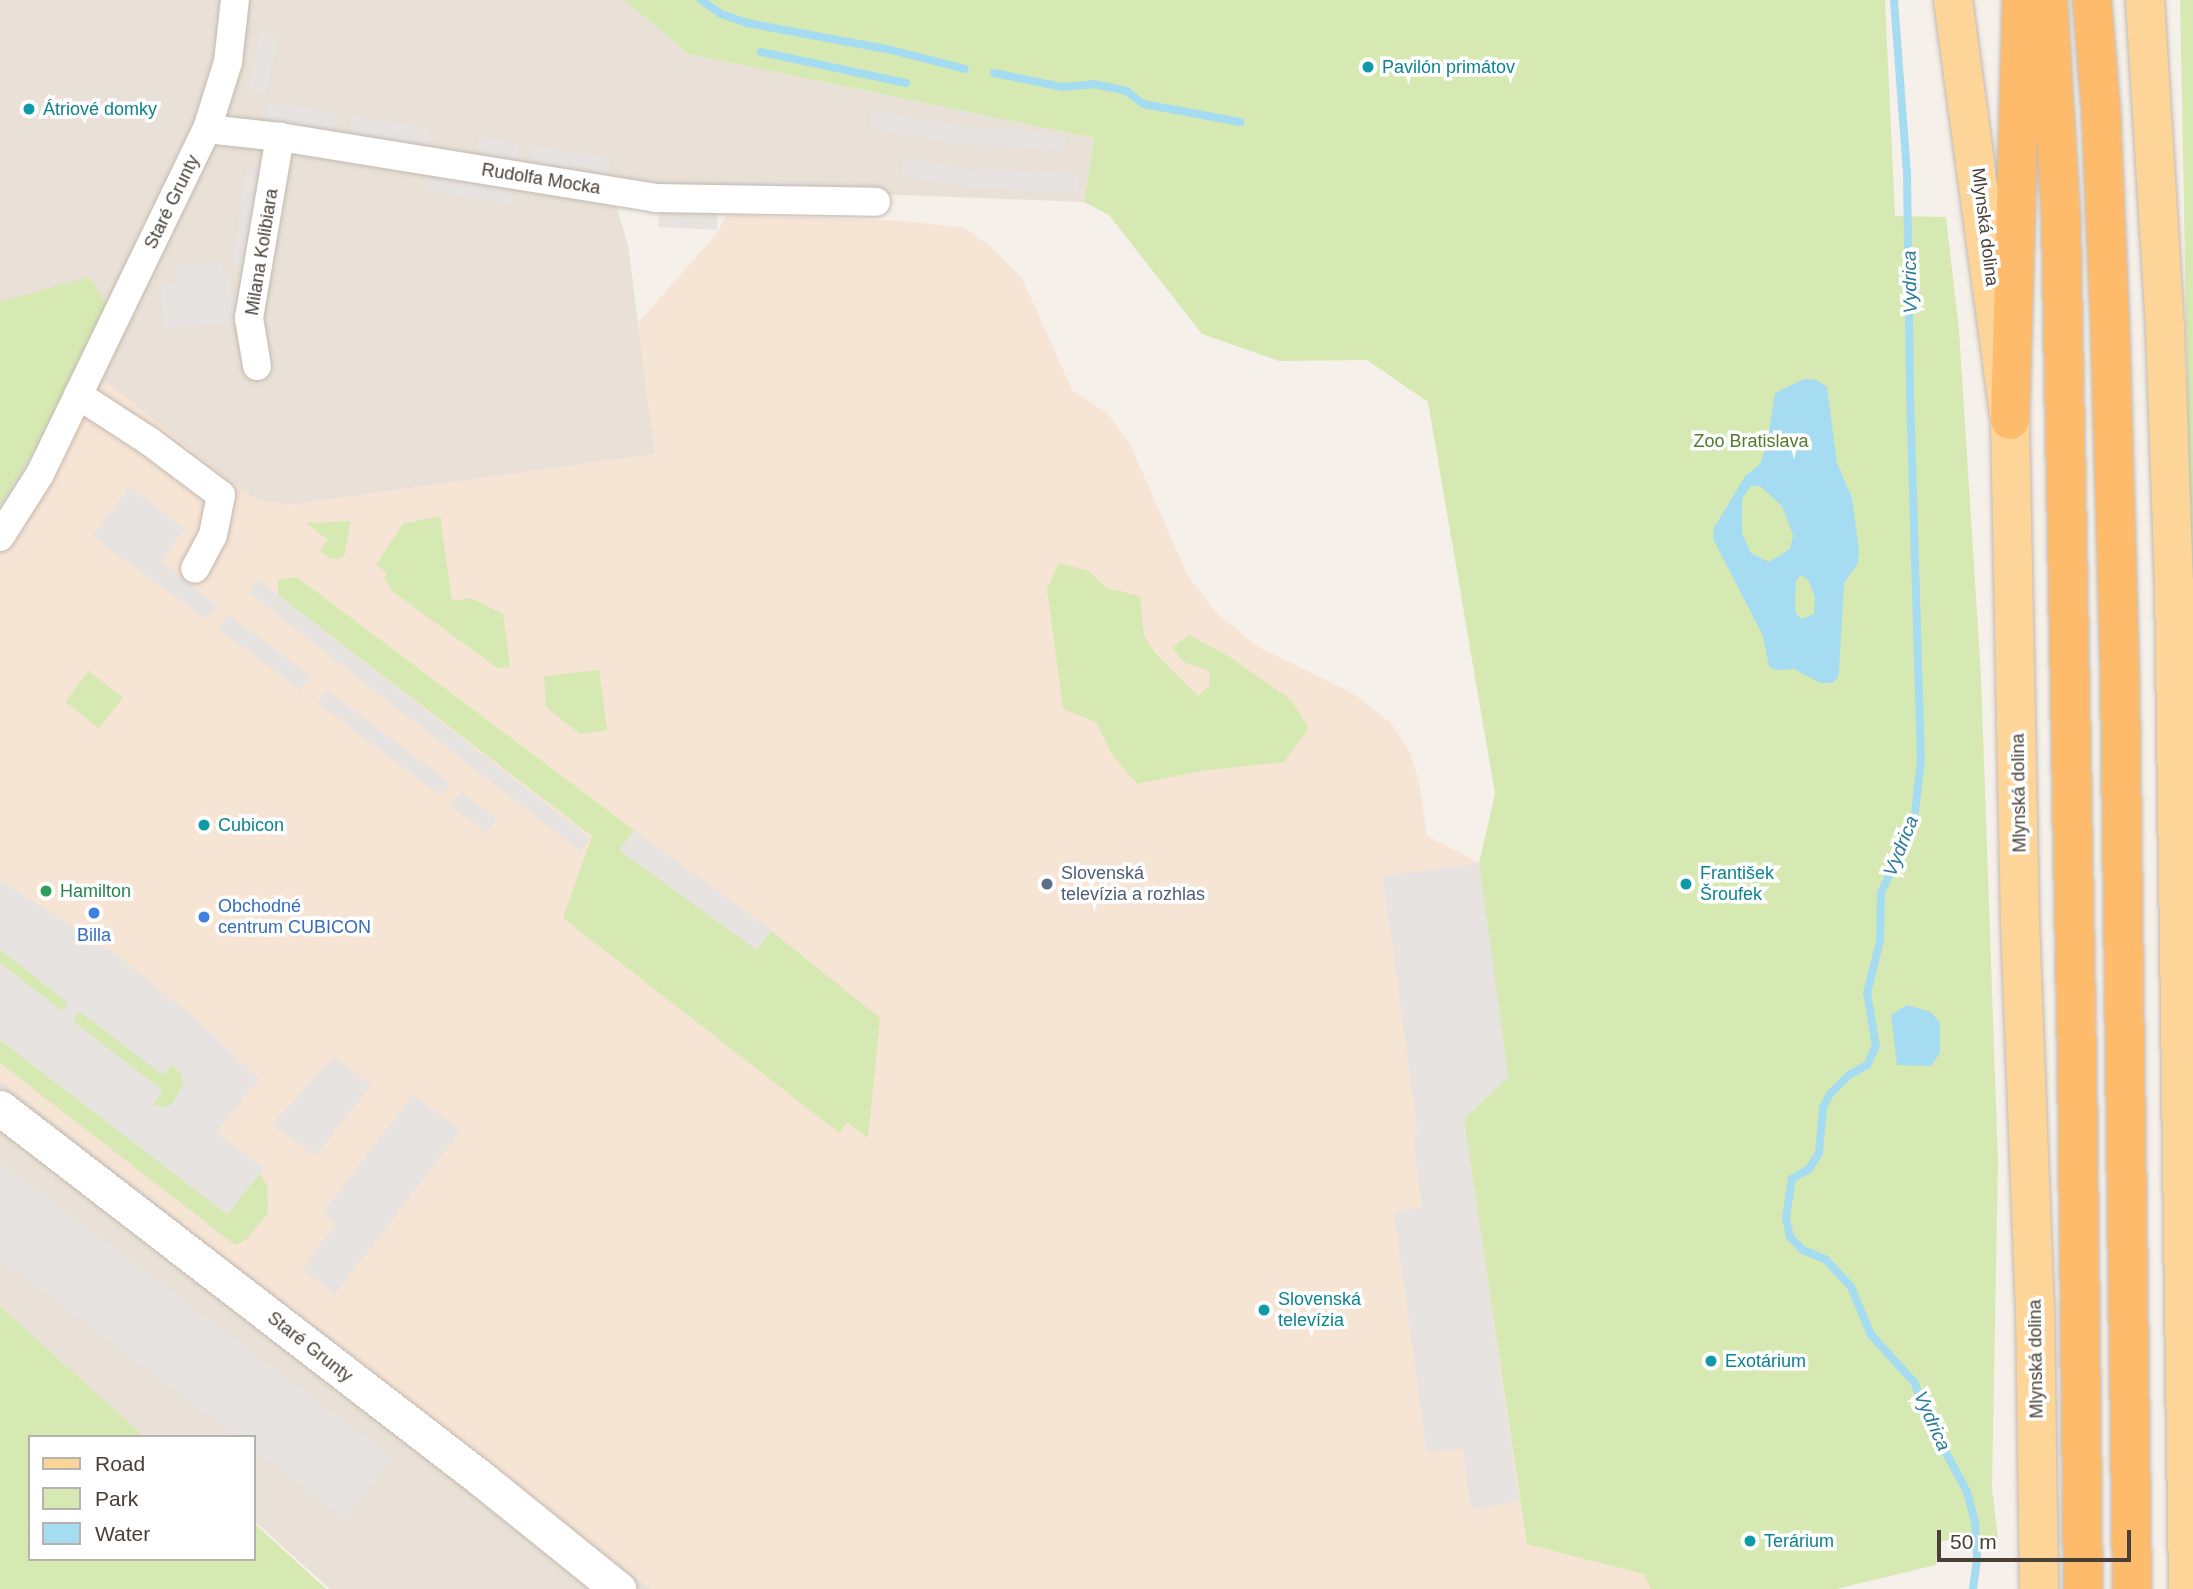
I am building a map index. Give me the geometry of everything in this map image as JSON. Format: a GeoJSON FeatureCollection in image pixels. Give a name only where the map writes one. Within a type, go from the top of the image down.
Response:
{"type":"FeatureCollection","features":[{"type":"Feature","properties":{"kind":"highway"},"geometry":{"type":"LineString","coordinates":[[2010,420],[2022,0]]}},
{"type":"Feature","properties":{"kind":"highway"},"geometry":{"type":"LineString","coordinates":[[2048,0],[2062,233],[2077,1059],[2083,1589]]}},
{"type":"Feature","properties":{"kind":"highway"},"geometry":{"type":"LineString","coordinates":[[2092,0],[2101,111],[2110,324],[2120,681],[2132,1589]]}},
{"type":"Feature","properties":{"kind":"main road","name":"Mlynská dolina"},"geometry":{"type":"LineString","coordinates":[[1953,0],[2010,420],[2020,922],[2035,1305],[2039,1589]]}},
{"type":"Feature","properties":{"kind":"main road"},"geometry":{"type":"LineString","coordinates":[[2146,0],[2165,329],[2174,583],[2188,1589]]}},
{"type":"Feature","properties":{"kind":"street","name":"Staré Grunty"},"geometry":{"type":"LineString","coordinates":[[0,537],[40,474],[207,129],[228,62],[234,0]]}},
{"type":"Feature","properties":{"kind":"street","name":"Rudolfa Mocka"},"geometry":{"type":"LineString","coordinates":[[207,129],[280,137],[655,198],[876,202]]}},
{"type":"Feature","properties":{"kind":"street","name":"Milana Kolibiara"},"geometry":{"type":"LineString","coordinates":[[257,366],[249,318],[280,137]]}},
{"type":"Feature","properties":{"kind":"street"},"geometry":{"type":"LineString","coordinates":[[78,395],[149,441],[221,495],[213,535],[195,569]]}},
{"type":"Feature","properties":{"kind":"street","name":"Staré Grunty"},"geometry":{"type":"LineString","coordinates":[[0,1108],[472,1472],[618,1589]]}},
{"type":"Feature","properties":{"kind":"shaded area"},"geometry":{"type":"Polygon","coordinates":[[[0,0],[624,0],[689,54],[1094,138],[1084,202],[671,186],[608,178],[628,245],[655,454],[289,505],[260,501],[237,487],[105,381],[17,536],[0,553],[0,0]]]}},
{"type":"Feature","properties":{"kind":"shaded area"},"geometry":{"type":"Polygon","coordinates":[[[261,32],[279,36],[265,94],[248,89],[261,32]]]}},
{"type":"Feature","properties":{"kind":"shaded area"},"geometry":{"type":"Polygon","coordinates":[[[269,102],[337,114],[333,134],[266,122],[269,102]]]}},
{"type":"Feature","properties":{"kind":"shaded area"},"geometry":{"type":"Polygon","coordinates":[[[872,111],[968,127],[1027,130],[1066,137],[1064,153],[1026,147],[965,145],[869,128],[872,111]]]}},
{"type":"Feature","properties":{"kind":"shaded area"},"geometry":{"type":"Polygon","coordinates":[[[352,116],[430,128],[427,147],[349,135],[352,116]]]}},
{"type":"Feature","properties":{"kind":"shaded area"},"geometry":{"type":"Polygon","coordinates":[[[479,137],[518,144],[515,163],[476,156],[479,137]]]}},
{"type":"Feature","properties":{"kind":"shaded area"},"geometry":{"type":"Polygon","coordinates":[[[533,146],[611,158],[608,177],[530,165],[533,146]]]}},
{"type":"Feature","properties":{"kind":"shaded area"},"geometry":{"type":"Polygon","coordinates":[[[903,158],[972,169],[1079,174],[1078,193],[969,187],[901,176],[903,158]]]}},
{"type":"Feature","properties":{"kind":"shaded area"},"geometry":{"type":"Polygon","coordinates":[[[246,169],[261,171],[247,266],[233,264],[246,169]]]}},
{"type":"Feature","properties":{"kind":"shaded area"},"geometry":{"type":"Polygon","coordinates":[[[428,172],[514,187],[511,205],[425,190],[428,172]]]}},
{"type":"Feature","properties":{"kind":"shaded area"},"geometry":{"type":"Polygon","coordinates":[[[731,180],[849,184],[849,193],[731,189],[731,180]]]}},
{"type":"Feature","properties":{"kind":"shaded area"},"geometry":{"type":"Polygon","coordinates":[[[659,208],[718,211],[717,230],[658,227],[659,208]]]}},
{"type":"Feature","properties":{"kind":"shaded area","name":"Slovenská televízia a rozhlas"},"geometry":{"type":"Polygon","coordinates":[[[726,215],[904,221],[964,228],[995,250],[1022,278],[1072,390],[1107,413],[1130,444],[1187,574],[1215,612],[1257,646],[1354,694],[1392,724],[1410,753],[1419,783],[1427,836],[1479,863],[1698,1589],[651,1589],[0,1080],[0,553],[17,536],[105,381],[237,487],[260,501],[289,505],[655,454],[638,323],[718,232],[726,215]]]}},
{"type":"Feature","properties":{"kind":"shaded area"},"geometry":{"type":"Polygon","coordinates":[[[222,261],[223,275],[229,275],[233,323],[164,327],[161,288],[164,284],[176,283],[175,265],[222,261]]]}},
{"type":"Feature","properties":{"kind":"shaded area"},"geometry":{"type":"Polygon","coordinates":[[[130,487],[185,529],[161,561],[217,606],[206,619],[92,536],[130,487]]]}},
{"type":"Feature","properties":{"kind":"shaded area"},"geometry":{"type":"Polygon","coordinates":[[[259,580],[590,839],[580,851],[249,593],[259,580]]]}},
{"type":"Feature","properties":{"kind":"shaded area"},"geometry":{"type":"Polygon","coordinates":[[[229,615],[310,676],[300,690],[219,629],[229,615]]]}},
{"type":"Feature","properties":{"kind":"shaded area"},"geometry":{"type":"Polygon","coordinates":[[[327,690],[451,783],[441,796],[317,703],[327,690]]]}},
{"type":"Feature","properties":{"kind":"shaded area"},"geometry":{"type":"Polygon","coordinates":[[[461,792],[497,819],[487,833],[451,806],[461,792]]]}},
{"type":"Feature","properties":{"kind":"shaded area"},"geometry":{"type":"Polygon","coordinates":[[[634,830],[772,930],[757,950],[619,850],[634,830]]]}},
{"type":"Feature","properties":{"kind":"shaded area"},"geometry":{"type":"Polygon","coordinates":[[[1479,863],[1508,1077],[1464,1119],[1519,1501],[1471,1510],[1463,1449],[1427,1453],[1394,1212],[1422,1207],[1413,1135],[1418,1134],[1383,876],[1479,863]]]}},
{"type":"Feature","properties":{"kind":"shaded area"},"geometry":{"type":"Polygon","coordinates":[[[0,880],[118,956],[197,1020],[259,1079],[216,1132],[264,1168],[227,1214],[0,1040],[0,963],[62,1011],[68,1003],[0,949],[0,880]],[[79,1011],[73,1021],[162,1090],[153,1105],[164,1107],[172,1104],[184,1082],[180,1071],[171,1065],[163,1075],[79,1011]]]}},
{"type":"Feature","properties":{"kind":"shaded area"},"geometry":{"type":"Polygon","coordinates":[[[334,1057],[371,1085],[315,1156],[272,1124],[334,1057]]]}},
{"type":"Feature","properties":{"kind":"shaded area"},"geometry":{"type":"Polygon","coordinates":[[[0,1080],[651,1589],[330,1589],[256,1523],[256,1435],[143,1435],[0,1306],[0,1080]]]}},
{"type":"Feature","properties":{"kind":"shaded area"},"geometry":{"type":"Polygon","coordinates":[[[413,1095],[461,1130],[335,1294],[302,1269],[336,1224],[323,1212],[413,1095]]]}},
{"type":"Feature","properties":{"kind":"shaded area"},"geometry":{"type":"Polygon","coordinates":[[[0,1162],[392,1457],[346,1519],[256,1451],[256,1435],[234,1435],[0,1258],[0,1162]]]}},
{"type":"Feature","properties":{"kind":"green space","name":"Zoo Bratislava"},"geometry":{"type":"Polygon","coordinates":[[[624,0],[1885,0],[1895,216],[1946,217],[1959,330],[1981,676],[1998,1162],[1992,1488],[1998,1539],[1957,1538],[1938,1542],[1936,1565],[1836,1589],[1651,1589],[1644,1574],[1527,1544],[1464,1119],[1508,1077],[1479,863],[1495,794],[1428,402],[1367,360],[1279,361],[1202,334],[1109,215],[1084,202],[1094,138],[689,54],[624,0]]]}},
{"type":"Feature","properties":{"kind":"green space"},"geometry":{"type":"Polygon","coordinates":[[[2180,0],[2193,0],[2193,682],[2180,0]]]}},
{"type":"Feature","properties":{"kind":"green space"},"geometry":{"type":"Polygon","coordinates":[[[89,277],[106,303],[37,445],[0,506],[0,302],[89,277]]]}},
{"type":"Feature","properties":{"kind":"green space"},"geometry":{"type":"Polygon","coordinates":[[[440,516],[452,601],[470,598],[503,614],[510,667],[497,668],[391,590],[384,578],[387,574],[376,564],[403,524],[440,516]]]}},
{"type":"Feature","properties":{"kind":"green space"},"geometry":{"type":"Polygon","coordinates":[[[351,521],[344,556],[338,559],[331,559],[320,551],[328,540],[306,523],[351,521]]]}},
{"type":"Feature","properties":{"kind":"green space"},"geometry":{"type":"Polygon","coordinates":[[[1059,563],[1089,571],[1106,588],[1140,596],[1144,635],[1155,653],[1198,696],[1209,686],[1210,671],[1183,662],[1172,647],[1189,635],[1230,657],[1290,699],[1309,728],[1284,762],[1201,771],[1137,784],[1113,756],[1096,722],[1063,709],[1047,589],[1059,563]]]}},
{"type":"Feature","properties":{"kind":"green space"},"geometry":{"type":"Polygon","coordinates":[[[297,577],[634,830],[625,854],[756,948],[771,931],[880,1018],[868,1138],[847,1122],[839,1133],[563,918],[592,836],[278,595],[278,580],[297,577]]]}},
{"type":"Feature","properties":{"kind":"green space"},"geometry":{"type":"Polygon","coordinates":[[[599,670],[607,730],[580,734],[546,707],[544,676],[599,670]]]}},
{"type":"Feature","properties":{"kind":"green space"},"geometry":{"type":"Polygon","coordinates":[[[89,671],[123,697],[99,728],[65,702],[89,671]]]}},
{"type":"Feature","properties":{"kind":"green space"},"geometry":{"type":"Polygon","coordinates":[[[0,949],[68,1003],[62,1011],[0,963],[0,949]]]}},
{"type":"Feature","properties":{"kind":"green space"},"geometry":{"type":"Polygon","coordinates":[[[79,1011],[163,1075],[171,1065],[180,1072],[184,1082],[181,1092],[172,1104],[164,1108],[153,1105],[162,1091],[72,1021],[79,1011]]]}},
{"type":"Feature","properties":{"kind":"green space"},"geometry":{"type":"Polygon","coordinates":[[[0,1040],[227,1214],[260,1173],[267,1186],[268,1213],[247,1239],[235,1245],[0,1063],[0,1040]]]}},
{"type":"Feature","properties":{"kind":"green space"},"geometry":{"type":"Polygon","coordinates":[[[0,1306],[143,1435],[28,1435],[28,1561],[256,1561],[256,1525],[326,1589],[0,1589],[0,1306]]]}},
{"type":"Feature","properties":{"kind":"water"},"geometry":{"type":"Polygon","coordinates":[[[1804,379],[1817,380],[1827,387],[1837,463],[1852,498],[1859,550],[1858,563],[1844,583],[1839,671],[1838,678],[1832,683],[1820,683],[1794,669],[1776,670],[1769,667],[1763,636],[1713,539],[1714,528],[1745,476],[1760,464],[1767,444],[1775,393],[1804,379]],[[1751,486],[1742,499],[1742,533],[1751,553],[1769,562],[1790,549],[1793,535],[1782,506],[1760,486],[1751,486]],[[1801,575],[1796,581],[1795,602],[1796,614],[1802,619],[1814,614],[1815,598],[1809,581],[1801,575]]]}},
{"type":"Feature","properties":{"kind":"water"},"geometry":{"type":"Polygon","coordinates":[[[1907,1005],[1931,1012],[1940,1023],[1940,1053],[1931,1066],[1897,1065],[1891,1015],[1907,1005]]]}},
{"type":"Feature","properties":{"kind":"waterway"},"geometry":{"type":"LineString","coordinates":[[701,0],[721,14],[747,23],[891,50],[965,69]]}},
{"type":"Feature","properties":{"kind":"waterway","name":"Vydrica"},"geometry":{"type":"LineString","coordinates":[[1894,0],[1907,174],[1910,392],[1921,759],[1914,821],[1881,893],[1880,941],[1867,993],[1876,1046],[1867,1065],[1849,1075],[1830,1094],[1823,1108],[1819,1153],[1809,1169],[1792,1179],[1786,1218],[1790,1237],[1803,1250],[1826,1260],[1851,1287],[1871,1335],[1915,1383],[1922,1408],[1967,1492],[1975,1521],[1977,1560],[1973,1589]]}},
{"type":"Feature","properties":{"kind":"waterway"},"geometry":{"type":"LineString","coordinates":[[761,52],[906,83]]}},
{"type":"Feature","properties":{"kind":"waterway"},"geometry":{"type":"LineString","coordinates":[[994,73],[1062,87],[1094,84],[1126,91],[1143,104],[1240,122]]}},
{"type":"Feature","properties":{"kind":"place","name":"Pavilón primátov"},"geometry":{"type":"Point","coordinates":[1368,67]}},
{"type":"Feature","properties":{"kind":"place","name":"Átriové domky"},"geometry":{"type":"Point","coordinates":[29,109]}},
{"type":"Feature","properties":{"kind":"place","name":"Cubicon"},"geometry":{"type":"Point","coordinates":[204,825]}},
{"type":"Feature","properties":{"kind":"place","name":"Slovenská televízia a rozhlas"},"geometry":{"type":"Point","coordinates":[1047,884]}},
{"type":"Feature","properties":{"kind":"place","name":"František Šroufek"},"geometry":{"type":"Point","coordinates":[1686,884]}},
{"type":"Feature","properties":{"kind":"place","name":"Hamilton"},"geometry":{"type":"Point","coordinates":[46,891]}},
{"type":"Feature","properties":{"kind":"place","name":"Billa"},"geometry":{"type":"Point","coordinates":[94,913]}},
{"type":"Feature","properties":{"kind":"place","name":"Obchodné centrum CUBICON"},"geometry":{"type":"Point","coordinates":[204,917]}},
{"type":"Feature","properties":{"kind":"place","name":"Slovenská televízia"},"geometry":{"type":"Point","coordinates":[1264,1310]}},
{"type":"Feature","properties":{"kind":"place","name":"Exotárium"},"geometry":{"type":"Point","coordinates":[1711,1361]}},
{"type":"Feature","properties":{"kind":"place","name":"Terárium"},"geometry":{"type":"Point","coordinates":[1750,1541]}}]}
